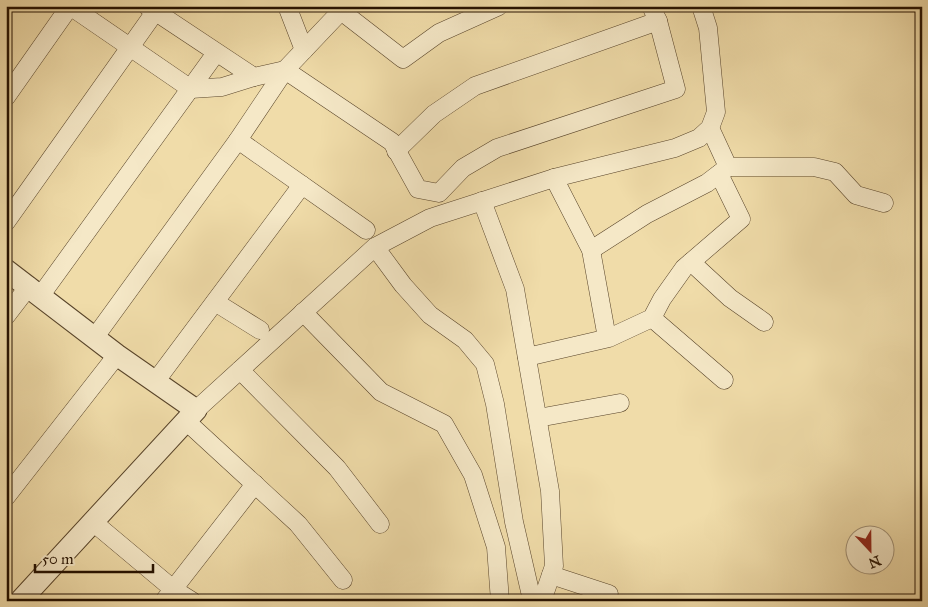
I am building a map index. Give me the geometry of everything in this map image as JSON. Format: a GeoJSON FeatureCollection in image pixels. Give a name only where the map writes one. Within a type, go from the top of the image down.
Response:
{"type":"FeatureCollection","features":[{"type":"Feature","properties":{"kind":"street"},"geometry":{"type":"LineString","coordinates":[[6,97],[70,6],[129,48],[191,88],[222,87],[285,70],[392,142],[396,151],[418,189],[439,193],[463,168],[497,148],[676,89],[654,14],[475,86],[434,114],[396,151]]}},
{"type":"Feature","properties":{"kind":"street"},"geometry":{"type":"LineString","coordinates":[[287,6],[304,50]]}},
{"type":"Feature","properties":{"kind":"street"},"geometry":{"type":"LineString","coordinates":[[95,337],[238,140],[285,70],[345,8],[403,60],[439,33],[499,6]]}},
{"type":"Feature","properties":{"kind":"street"},"geometry":{"type":"LineString","coordinates":[[25,599],[190,410],[240,370],[374,247],[430,218],[554,178],[674,148],[699,138],[710,128],[716,112],[708,28],[701,6]]}},
{"type":"Feature","properties":{"kind":"street"},"geometry":{"type":"LineString","coordinates":[[6,222],[129,48],[151,9],[254,77]]}},
{"type":"Feature","properties":{"kind":"street"},"geometry":{"type":"LineString","coordinates":[[6,316],[36,291],[216,53]]}},
{"type":"Feature","properties":{"kind":"street"},"geometry":{"type":"LineString","coordinates":[[527,357],[608,338],[652,318],[662,299],[691,262],[740,219],[710,128]]}},
{"type":"Feature","properties":{"kind":"street"},"geometry":{"type":"LineString","coordinates":[[238,140],[366,230]]}},
{"type":"Feature","properties":{"kind":"street"},"geometry":{"type":"LineString","coordinates":[[590,250],[647,214],[707,183],[724,170],[821,168],[835,172],[856,195],[884,204]]}},
{"type":"Feature","properties":{"kind":"street"},"geometry":{"type":"LineString","coordinates":[[554,178],[590,250],[608,338]]}},
{"type":"Feature","properties":{"kind":"street"},"geometry":{"type":"LineString","coordinates":[[154,382],[302,185]]}},
{"type":"Feature","properties":{"kind":"street"},"geometry":{"type":"LineString","coordinates":[[374,247],[403,285],[430,315],[465,340],[485,364],[495,404],[514,522],[532,600],[542,599],[551,575],[554,553],[550,491],[515,289],[482,201]]}},
{"type":"Feature","properties":{"kind":"street"},"geometry":{"type":"LineString","coordinates":[[691,262],[730,298],[764,322]]}},
{"type":"Feature","properties":{"kind":"street"},"geometry":{"type":"LineString","coordinates":[[6,270],[190,410],[255,484],[298,524],[343,580]]}},
{"type":"Feature","properties":{"kind":"street"},"geometry":{"type":"LineString","coordinates":[[215,302],[260,330]]}},
{"type":"Feature","properties":{"kind":"street"},"geometry":{"type":"LineString","coordinates":[[303,312],[381,392],[444,424],[473,475],[496,547],[500,601]]}},
{"type":"Feature","properties":{"kind":"street"},"geometry":{"type":"LineString","coordinates":[[652,318],[724,380]]}},
{"type":"Feature","properties":{"kind":"street"},"geometry":{"type":"LineString","coordinates":[[6,497],[117,355]]}},
{"type":"Feature","properties":{"kind":"street"},"geometry":{"type":"LineString","coordinates":[[240,370],[337,468],[380,524]]}},
{"type":"Feature","properties":{"kind":"street"},"geometry":{"type":"LineString","coordinates":[[538,418],[620,403]]}},
{"type":"Feature","properties":{"kind":"street"},"geometry":{"type":"LineString","coordinates":[[169,595],[255,484]]}},
{"type":"Feature","properties":{"kind":"street"},"geometry":{"type":"LineString","coordinates":[[92,522],[169,595],[192,601]]}},
{"type":"Feature","properties":{"kind":"street"},"geometry":{"type":"LineString","coordinates":[[551,575],[609,594]]}}]}
